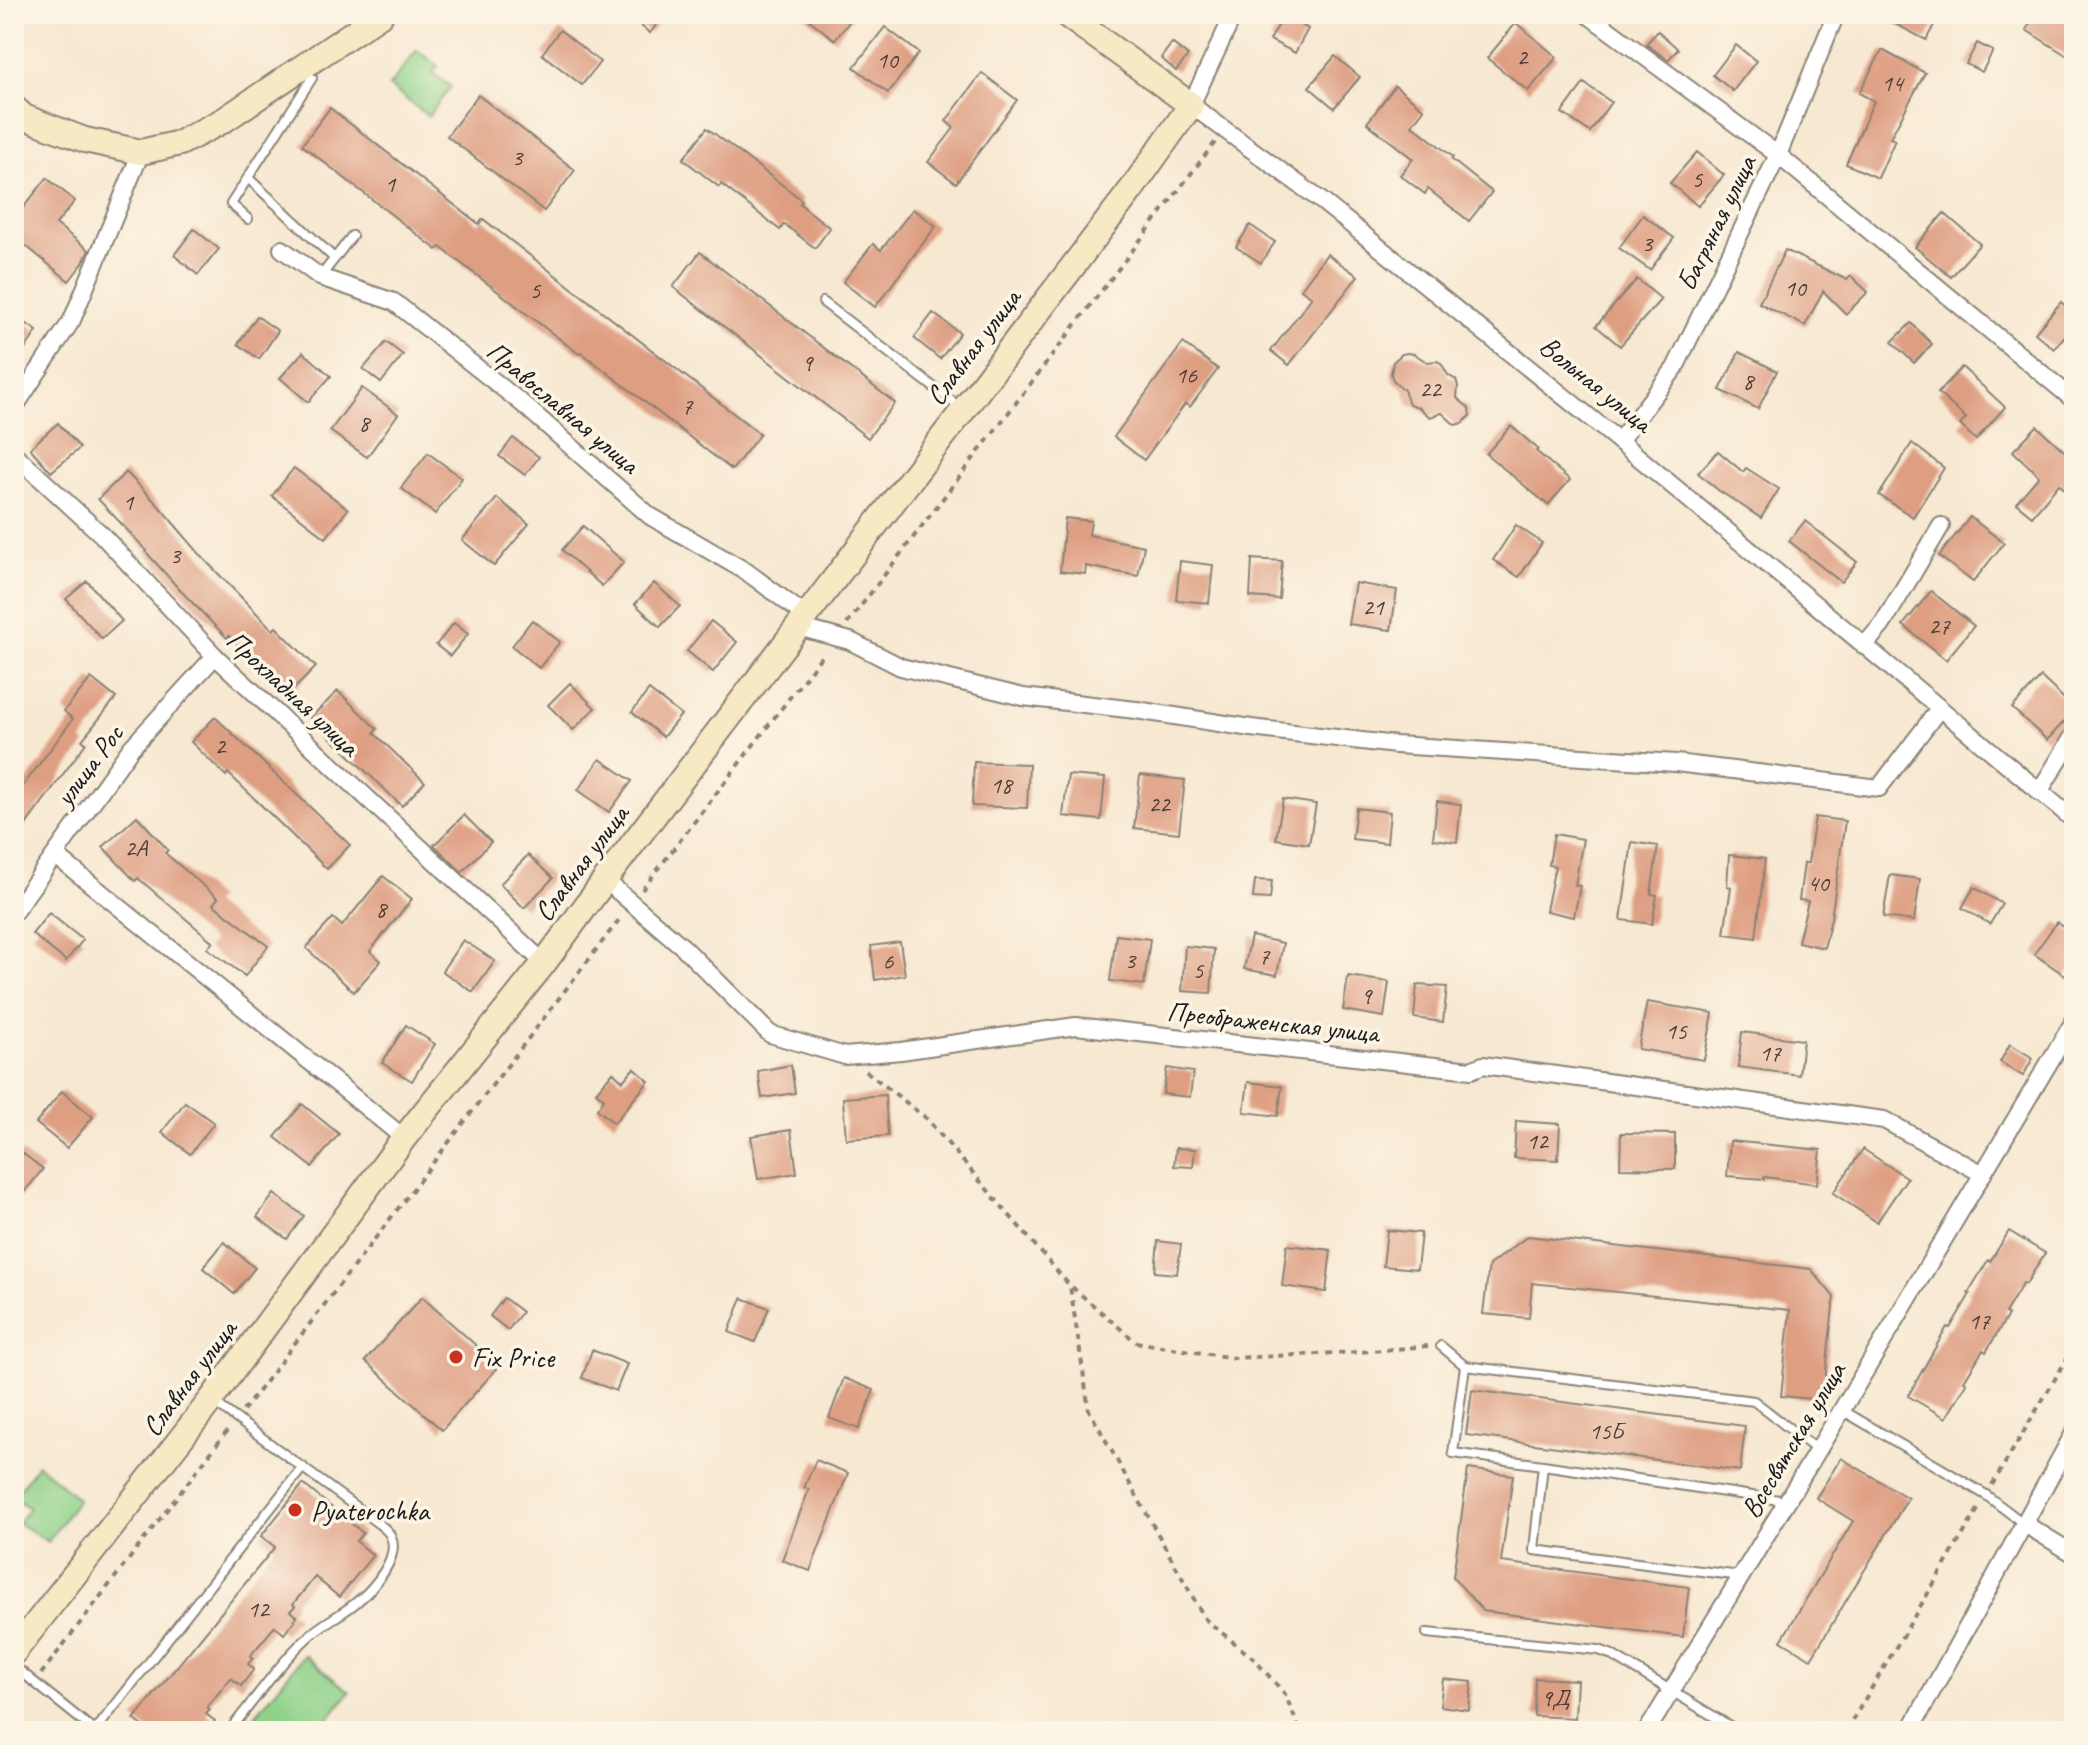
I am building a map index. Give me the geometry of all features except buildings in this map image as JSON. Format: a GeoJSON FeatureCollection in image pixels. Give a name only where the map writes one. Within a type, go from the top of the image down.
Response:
{"type":"FeatureCollection","features":[{"type":"Feature","properties":{"kind":"street"},"geometry":{"type":"LineString","coordinates":[[14,108],[24,117],[85,140],[141,152],[180,143],[224,120],[381,14]]}},
{"type":"Feature","properties":{"kind":"street","name":"Вольная улица"},"geometry":{"type":"LineString","coordinates":[[1065,14],[1323,202],[1619,441],[2074,820]]}},
{"type":"Feature","properties":{"kind":"street"},"geometry":{"type":"LineString","coordinates":[[1191,105],[1234,14]]}},
{"type":"Feature","properties":{"kind":"street"},"geometry":{"type":"LineString","coordinates":[[1587,14],[1778,155],[2074,400]]}},
{"type":"Feature","properties":{"kind":"street","name":"Багряная улица"},"geometry":{"type":"LineString","coordinates":[[1619,441],[1675,368],[1778,155],[1836,14]]}},
{"type":"Feature","properties":{"kind":"street","name":"Славная улица"},"geometry":{"type":"LineString","coordinates":[[14,1652],[211,1400],[404,1138],[544,963],[1131,190],[1191,105]]}},
{"type":"Feature","properties":{"kind":"street"},"geometry":{"type":"LineString","coordinates":[[14,408],[72,320],[141,152]]}},
{"type":"Feature","properties":{"kind":"street","name":"Православная улица"},"geometry":{"type":"LineString","coordinates":[[282,249],[320,277],[394,302],[524,405],[650,516],[747,572],[802,621]]}},
{"type":"Feature","properties":{"kind":"street","name":"Прохладная улица"},"geometry":{"type":"LineString","coordinates":[[14,454],[101,534],[215,656],[544,963]]}},
{"type":"Feature","properties":{"kind":"street"},"geometry":{"type":"LineString","coordinates":[[1864,646],[1882,625],[1941,526]]}},
{"type":"Feature","properties":{"kind":"street"},"geometry":{"type":"LineString","coordinates":[[802,621],[901,667],[1023,697],[1396,745],[1676,763],[1879,788],[1939,709]]}},
{"type":"Feature","properties":{"kind":"street","name":"улица Рос"},"geometry":{"type":"LineString","coordinates":[[14,912],[131,748],[215,656]]}},
{"type":"Feature","properties":{"kind":"street"},"geometry":{"type":"LineString","coordinates":[[2039,792],[2074,735]]}},
{"type":"Feature","properties":{"kind":"street"},"geometry":{"type":"LineString","coordinates":[[55,855],[404,1138]]}},
{"type":"Feature","properties":{"kind":"street","name":"Преображенская улица"},"geometry":{"type":"LineString","coordinates":[[605,880],[684,948],[770,1034],[845,1056],[1076,1026],[1471,1070],[1483,1065],[1884,1120],[1983,1174]]}},
{"type":"Feature","properties":{"kind":"street","name":"Всесвятская улица"},"geometry":{"type":"LineString","coordinates":[[1647,1731],[2074,1021]]}},
{"type":"Feature","properties":{"kind":"street"},"geometry":{"type":"LineString","coordinates":[[1910,1731],[2074,1433]]}},
{"type":"Feature","properties":{"kind":"street"},"geometry":{"type":"LineString","coordinates":[[2023,1523],[2074,1554]]}},
{"type":"Feature","properties":{"kind":"lane"},"geometry":{"type":"LineString","coordinates":[[248,219],[231,204],[312,78]]}},
{"type":"Feature","properties":{"kind":"lane"},"geometry":{"type":"LineString","coordinates":[[248,178],[334,258]]}},
{"type":"Feature","properties":{"kind":"lane"},"geometry":{"type":"LineString","coordinates":[[320,277],[352,236]]}},
{"type":"Feature","properties":{"kind":"lane"},"geometry":{"type":"LineString","coordinates":[[823,302],[963,410]]}},
{"type":"Feature","properties":{"kind":"lane"},"geometry":{"type":"LineString","coordinates":[[1441,1346],[1465,1366],[1754,1401],[1818,1450]]}},
{"type":"Feature","properties":{"kind":"lane"},"geometry":{"type":"LineString","coordinates":[[1465,1366],[1453,1453],[1786,1501]]}},
{"type":"Feature","properties":{"kind":"lane"},"geometry":{"type":"LineString","coordinates":[[211,1400],[387,1530],[394,1548],[391,1560],[377,1581],[359,1600],[309,1636],[229,1731]]}},
{"type":"Feature","properties":{"kind":"lane"},"geometry":{"type":"LineString","coordinates":[[1842,1410],[1986,1495],[2023,1523]]}},
{"type":"Feature","properties":{"kind":"lane"},"geometry":{"type":"LineString","coordinates":[[1543,1465],[1534,1550],[1742,1576]]}},
{"type":"Feature","properties":{"kind":"lane"},"geometry":{"type":"LineString","coordinates":[[14,1666],[95,1731],[303,1467]]}},
{"type":"Feature","properties":{"kind":"lane"},"geometry":{"type":"LineString","coordinates":[[1427,1633],[1599,1650],[1738,1731]]}},
{"type":"Feature","properties":{"kind":"path"},"geometry":{"type":"LineString","coordinates":[[14,1710],[1225,130]]}},
{"type":"Feature","properties":{"kind":"path"},"geometry":{"type":"LineString","coordinates":[[845,1056],[926,1118],[1070,1286],[1136,1342],[1233,1358],[1441,1346]]}},
{"type":"Feature","properties":{"kind":"path"},"geometry":{"type":"LineString","coordinates":[[1070,1286],[1089,1410],[1205,1619],[1254,1659],[1285,1694],[1300,1731]]}},
{"type":"Feature","properties":{"kind":"path"},"geometry":{"type":"LineString","coordinates":[[1846,1731],[2074,1347]]}},
{"type":"Feature","properties":{"kind":"green space"},"geometry":{"type":"Polygon","coordinates":[[[417,50],[438,66],[433,73],[451,87],[428,116],[389,86],[417,50]]]}},
{"type":"Feature","properties":{"kind":"green space"},"geometry":{"type":"Polygon","coordinates":[[[38,1464],[78,1499],[48,1542],[18,1523],[29,1508],[14,1497],[38,1464]]]}},
{"type":"Feature","properties":{"kind":"green space"},"geometry":{"type":"Polygon","coordinates":[[[304,1655],[350,1692],[318,1731],[243,1731],[304,1655]]]}},
{"type":"Feature","properties":{"kind":"place","name":"Fix Price"},"geometry":{"type":"Point","coordinates":[456,1357]}},
{"type":"Feature","properties":{"kind":"place","name":"Pyaterochka"},"geometry":{"type":"Point","coordinates":[295,1510]}}]}
